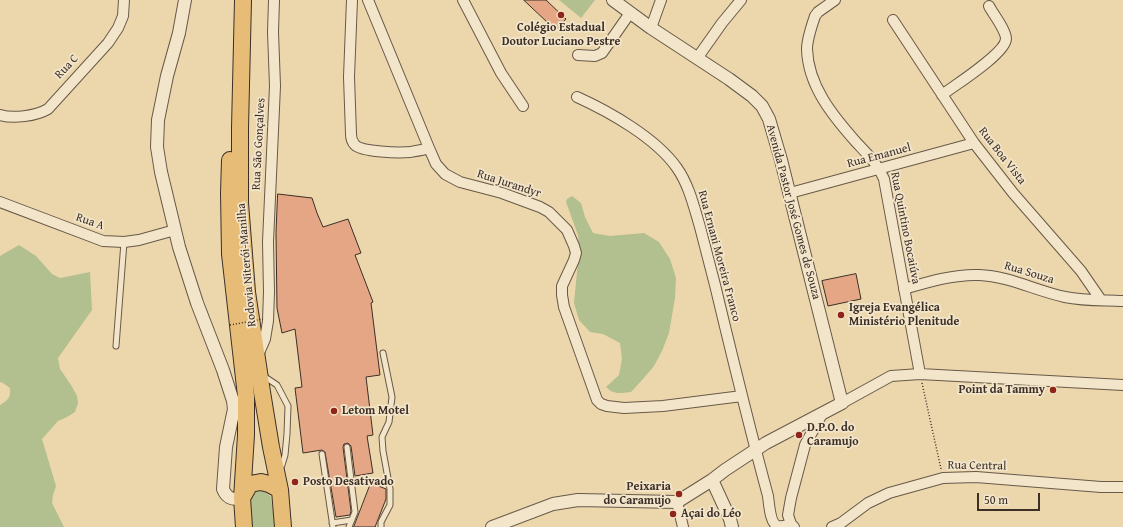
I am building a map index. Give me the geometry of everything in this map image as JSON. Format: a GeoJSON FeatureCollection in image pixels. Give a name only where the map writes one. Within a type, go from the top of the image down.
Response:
{"type":"FeatureCollection","features":[{"type":"Feature","properties":{"kind":"highway","name":"Rodovia Niterói-Manilha"},"geometry":{"type":"LineString","coordinates":[[234,0],[229,193],[230,254],[246,396],[246,435],[242,498],[244,527]]}},
{"type":"Feature","properties":{"kind":"highway","name":"Rodovia Niterói-Manilha"},"geometry":{"type":"LineString","coordinates":[[243,0],[240,203],[247,292],[259,376],[280,490],[283,527]]}},
{"type":"Feature","properties":{"kind":"highway"},"geometry":{"type":"LineString","coordinates":[[234,410],[246,435]]}},
{"type":"Feature","properties":{"kind":"highway"},"geometry":{"type":"LineString","coordinates":[[242,498],[250,484],[261,482],[269,484],[280,490]]}},
{"type":"Feature","properties":{"kind":"street","name":"Rua C"},"geometry":{"type":"LineString","coordinates":[[0,115],[32,115],[41,113],[48,108],[111,38],[118,28],[123,16],[124,0]]}},
{"type":"Feature","properties":{"kind":"street"},"geometry":{"type":"LineString","coordinates":[[185,0],[179,33],[167,76],[158,120],[157,147],[161,172],[179,247],[197,303],[223,370],[233,401],[234,410],[226,447],[223,489],[229,498],[242,498]]}},
{"type":"Feature","properties":{"kind":"street","name":"Rua São Gonçalves"},"geometry":{"type":"LineString","coordinates":[[257,359],[265,339],[268,321],[268,242],[274,137],[275,86],[273,32],[274,0]]}},
{"type":"Feature","properties":{"kind":"street"},"geometry":{"type":"LineString","coordinates":[[352,0],[349,77],[350,134],[352,141],[359,148],[401,153],[429,148]]}},
{"type":"Feature","properties":{"kind":"street","name":"Rua Jurandyr"},"geometry":{"type":"LineString","coordinates":[[368,0],[436,164],[445,174],[460,182],[502,193],[540,207],[549,212],[567,230],[576,254],[562,286],[564,307],[597,400],[601,404],[607,406],[624,408],[663,406],[742,396]]}},
{"type":"Feature","properties":{"kind":"street"},"geometry":{"type":"LineString","coordinates":[[463,0],[501,73],[523,106]]}},
{"type":"Feature","properties":{"kind":"street","name":"Avenida Pastor José Gomes de Souza"},"geometry":{"type":"LineString","coordinates":[[613,0],[630,14],[698,57],[752,96],[762,106],[769,118],[790,193],[842,403]]}},
{"type":"Feature","properties":{"kind":"street"},"geometry":{"type":"LineString","coordinates":[[651,28],[661,0]]}},
{"type":"Feature","properties":{"kind":"street"},"geometry":{"type":"LineString","coordinates":[[698,57],[722,23],[741,0]]}},
{"type":"Feature","properties":{"kind":"street","name":"Rua Quintino Bocaiúva"},"geometry":{"type":"LineString","coordinates":[[835,0],[818,12],[815,16],[807,48],[809,63],[817,88],[830,111],[880,169],[884,179],[920,374]]}},
{"type":"Feature","properties":{"kind":"street"},"geometry":{"type":"LineString","coordinates":[[942,95],[993,58],[1005,42],[1006,38],[1004,32],[989,6]]}},
{"type":"Feature","properties":{"kind":"street"},"geometry":{"type":"LineString","coordinates":[[578,55],[595,56],[602,53],[630,14]]}},
{"type":"Feature","properties":{"kind":"street","name":"Rua Boa Vista"},"geometry":{"type":"LineString","coordinates":[[893,20],[974,143],[1013,192],[1081,271],[1101,300]]}},
{"type":"Feature","properties":{"kind":"street","name":"Rua Ernani Moreira Franco"},"geometry":{"type":"LineString","coordinates":[[577,97],[616,117],[647,138],[665,153],[678,169],[686,184],[697,216],[768,496],[772,521],[779,527],[792,526]]}},
{"type":"Feature","properties":{"kind":"street","name":"Rua Emanuel"},"geometry":{"type":"LineString","coordinates":[[790,193],[974,143]]}},
{"type":"Feature","properties":{"kind":"street","name":"Rua A"},"geometry":{"type":"LineString","coordinates":[[0,202],[103,241],[124,242],[139,240],[175,230]]}},
{"type":"Feature","properties":{"kind":"street","name":"Rua Souza"},"geometry":{"type":"LineString","coordinates":[[904,289],[952,276],[978,274],[1000,277],[1066,297],[1084,300],[1123,301]]}},
{"type":"Feature","properties":{"kind":"street"},"geometry":{"type":"LineString","coordinates":[[492,527],[553,504],[578,500],[677,502],[766,443],[891,376],[920,374],[1123,385]]}},
{"type":"Feature","properties":{"kind":"street"},"geometry":{"type":"LineString","coordinates":[[792,526],[788,515],[799,465],[806,445],[822,414]]}},
{"type":"Feature","properties":{"kind":"street","name":"Rua Central"},"geometry":{"type":"LineString","coordinates":[[839,526],[868,502],[889,493],[943,478],[976,477],[1086,486],[1123,487]]}},
{"type":"Feature","properties":{"kind":"street"},"geometry":{"type":"LineString","coordinates":[[712,480],[732,527]]}},
{"type":"Feature","properties":{"kind":"street"},"geometry":{"type":"LineString","coordinates":[[677,502],[683,527]]}},
{"type":"Feature","properties":{"kind":"lane"},"geometry":{"type":"LineString","coordinates":[[116,346],[124,242]]}},
{"type":"Feature","properties":{"kind":"lane"},"geometry":{"type":"LineString","coordinates":[[381,527],[381,522],[390,505],[390,489],[382,451],[382,437],[389,422],[392,396],[383,353]]}},
{"type":"Feature","properties":{"kind":"lane"},"geometry":{"type":"LineString","coordinates":[[259,376],[265,377],[277,385],[288,406],[285,455],[282,465],[276,472]]}},
{"type":"Feature","properties":{"kind":"lane"},"geometry":{"type":"LineString","coordinates":[[347,447],[355,512],[349,527]]}},
{"type":"Feature","properties":{"kind":"lane"},"geometry":{"type":"LineString","coordinates":[[322,454],[333,525],[352,520]]}},
{"type":"Feature","properties":{"kind":"path"},"geometry":{"type":"LineString","coordinates":[[230,325],[263,319]]}},
{"type":"Feature","properties":{"kind":"path"},"geometry":{"type":"LineString","coordinates":[[920,374],[943,478]]}},
{"type":"Feature","properties":{"kind":"green space"},"geometry":{"type":"Polygon","coordinates":[[[559,0],[595,0],[581,18],[559,0]]]}},
{"type":"Feature","properties":{"kind":"green space"},"geometry":{"type":"Polygon","coordinates":[[[572,196],[581,203],[585,217],[593,233],[610,236],[644,233],[659,242],[670,259],[676,278],[675,298],[669,333],[662,351],[654,366],[631,392],[615,392],[606,387],[619,375],[622,359],[620,343],[603,334],[590,332],[579,320],[574,303],[579,251],[578,235],[566,202],[567,199],[572,196]]]}},
{"type":"Feature","properties":{"kind":"green space"},"geometry":{"type":"Polygon","coordinates":[[[19,245],[36,256],[52,274],[60,278],[90,272],[92,310],[58,358],[60,369],[77,396],[78,403],[75,412],[58,421],[42,439],[56,486],[52,503],[64,527],[0,527],[0,405],[8,398],[10,388],[0,382],[0,256],[19,245]]]}},
{"type":"Feature","properties":{"kind":"green space"},"geometry":{"type":"Polygon","coordinates":[[[258,491],[264,491],[271,497],[275,527],[250,527],[248,504],[252,495],[258,491]]]}},
{"type":"Feature","properties":{"kind":"building"},"geometry":{"type":"Polygon","coordinates":[[[524,0],[546,0],[566,19],[556,30],[524,0]]]}},
{"type":"Feature","properties":{"kind":"building"},"geometry":{"type":"Polygon","coordinates":[[[278,194],[312,198],[323,227],[348,219],[361,253],[355,255],[373,302],[371,303],[380,375],[366,377],[373,435],[367,436],[373,473],[355,476],[351,446],[348,443],[344,444],[343,447],[351,511],[350,515],[336,517],[325,452],[322,450],[303,453],[295,388],[302,387],[295,329],[282,333],[277,308],[276,233],[278,194]]]}},
{"type":"Feature","properties":{"kind":"building"},"geometry":{"type":"Polygon","coordinates":[[[856,274],[861,299],[828,306],[822,281],[856,274]]]}},
{"type":"Feature","properties":{"kind":"building"},"geometry":{"type":"Polygon","coordinates":[[[371,483],[386,489],[386,499],[375,527],[354,527],[371,483]]]}},
{"type":"Feature","properties":{"kind":"place","name":"Colégio Estadual Doutor Luciano Pestre"},"geometry":{"type":"Point","coordinates":[561,15]}},
{"type":"Feature","properties":{"kind":"place","name":"Igreja Evangélica Ministério Plenitude"},"geometry":{"type":"Point","coordinates":[841,315]}},
{"type":"Feature","properties":{"kind":"place","name":"Point da Tammy"},"geometry":{"type":"Point","coordinates":[1053,390]}},
{"type":"Feature","properties":{"kind":"place","name":"Letom Motel"},"geometry":{"type":"Point","coordinates":[334,411]}},
{"type":"Feature","properties":{"kind":"place","name":"D.P.O. do Caramujo"},"geometry":{"type":"Point","coordinates":[799,435]}},
{"type":"Feature","properties":{"kind":"place","name":"Posto Desativado"},"geometry":{"type":"Point","coordinates":[295,482]}},
{"type":"Feature","properties":{"kind":"place","name":"Peixaria do Caramujo"},"geometry":{"type":"Point","coordinates":[679,494]}},
{"type":"Feature","properties":{"kind":"place","name":"Açai do Léo"},"geometry":{"type":"Point","coordinates":[673,514]}}]}
